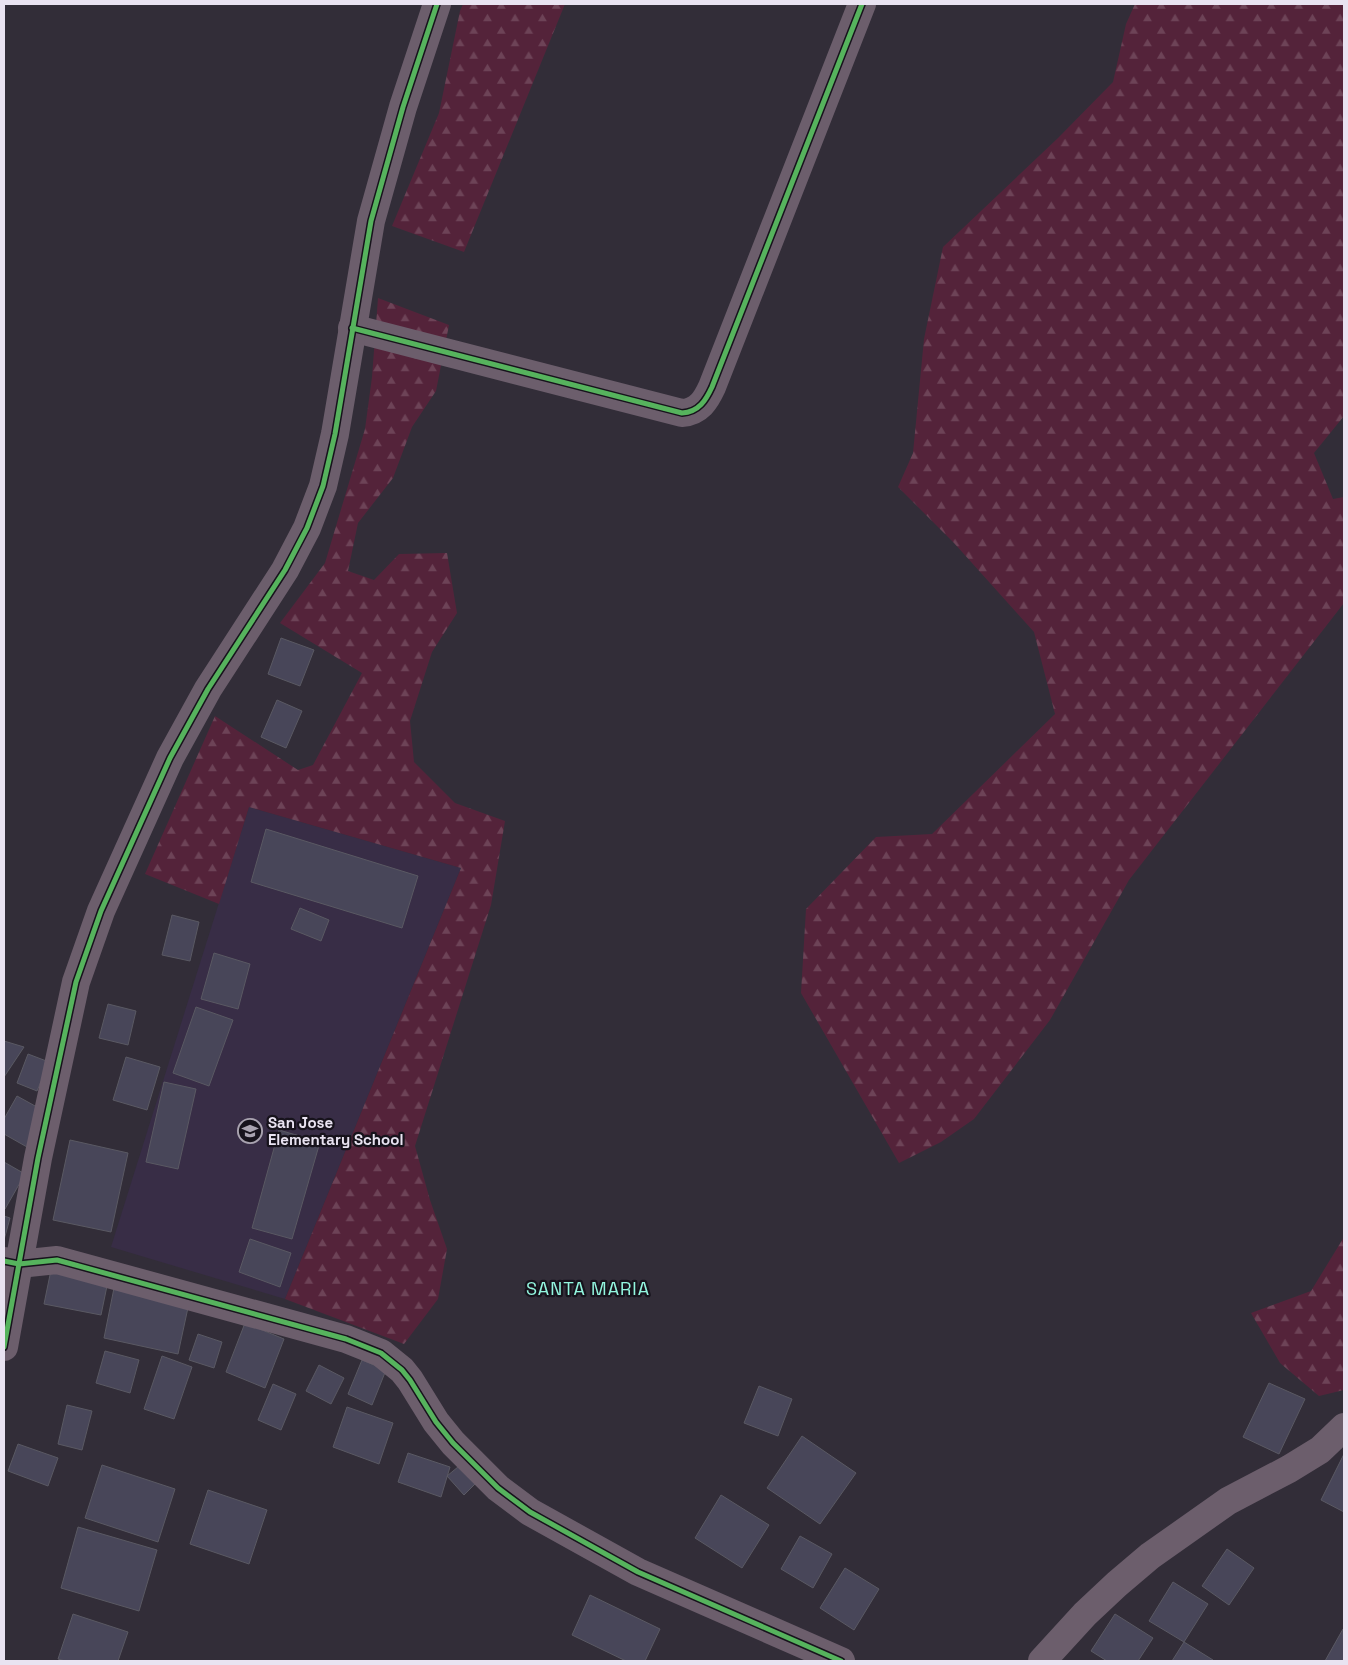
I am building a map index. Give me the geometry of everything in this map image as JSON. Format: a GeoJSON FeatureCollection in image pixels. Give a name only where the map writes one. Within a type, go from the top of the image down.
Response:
{"type":"FeatureCollection","features":[{"type":"Feature","properties":{"kind":"street"},"geometry":{"type":"LineString","coordinates":[[4,1347],[12,1262],[38,1158],[76,982],[101,911],[170,758],[208,689],[285,570],[307,528],[323,486],[335,434],[371,221],[403,107],[437,4]]}},
{"type":"Feature","properties":{"kind":"street"},"geometry":{"type":"LineString","coordinates":[[352,328],[682,413],[693,411],[703,403],[712,386],[862,4]]}},
{"type":"Feature","properties":{"kind":"street"},"geometry":{"type":"LineString","coordinates":[[12,1262],[57,1260],[367,1346],[381,1353],[402,1370],[436,1422],[453,1443],[498,1488],[530,1512],[638,1572],[841,1661]]}},
{"type":"Feature","properties":{"kind":"street"},"geometry":{"type":"LineString","coordinates":[[1042,1661],[1085,1614],[1150,1556],[1228,1501],[1289,1469],[1320,1450],[1344,1427]]}},
{"type":"Feature","properties":{"kind":"shaded area","name":"San Jose Elementary School"},"geometry":{"type":"Polygon","coordinates":[[[249,807],[461,868],[285,1299],[111,1247],[249,807]]]}},
{"type":"Feature","properties":{"kind":"green space"},"geometry":{"type":"Polygon","coordinates":[[[463,4],[565,4],[464,252],[392,226],[439,113],[463,4]]]}},
{"type":"Feature","properties":{"kind":"green space"},"geometry":{"type":"Polygon","coordinates":[[[1135,4],[1344,4],[1344,416],[1314,453],[1333,499],[1344,497],[1344,603],[1129,880],[1050,1020],[974,1119],[941,1142],[899,1163],[801,993],[806,909],[876,837],[932,834],[1055,714],[1034,632],[954,543],[898,487],[913,453],[924,339],[943,247],[1058,138],[1113,82],[1126,24],[1135,4]]]}},
{"type":"Feature","properties":{"kind":"green space"},"geometry":{"type":"Polygon","coordinates":[[[378,298],[449,325],[436,391],[412,427],[393,478],[358,523],[348,571],[374,580],[399,554],[447,553],[457,613],[432,652],[410,721],[414,762],[455,803],[505,821],[491,905],[415,1146],[430,1200],[447,1249],[438,1299],[404,1344],[285,1299],[461,868],[249,807],[219,904],[145,874],[215,716],[298,770],[313,765],[362,673],[280,623],[325,563],[365,429],[372,377],[378,298]]]}},
{"type":"Feature","properties":{"kind":"green space"},"geometry":{"type":"Polygon","coordinates":[[[1344,1237],[1344,1390],[1319,1396],[1280,1363],[1251,1313],[1311,1291],[1344,1237]]]}},
{"type":"Feature","properties":{"kind":"building"},"geometry":{"type":"Polygon","coordinates":[[[281,638],[314,650],[300,686],[268,674],[281,638]]]}},
{"type":"Feature","properties":{"kind":"building"},"geometry":{"type":"Polygon","coordinates":[[[277,700],[302,711],[286,748],[261,737],[277,700]]]}},
{"type":"Feature","properties":{"kind":"building"},"geometry":{"type":"Polygon","coordinates":[[[266,829],[418,876],[402,928],[251,882],[266,829]]]}},
{"type":"Feature","properties":{"kind":"building"},"geometry":{"type":"Polygon","coordinates":[[[300,908],[329,920],[321,941],[291,929],[300,908]]]}},
{"type":"Feature","properties":{"kind":"building"},"geometry":{"type":"Polygon","coordinates":[[[172,915],[199,922],[190,961],[162,955],[172,915]]]}},
{"type":"Feature","properties":{"kind":"building"},"geometry":{"type":"Polygon","coordinates":[[[214,953],[250,964],[238,1009],[201,999],[214,953]]]}},
{"type":"Feature","properties":{"kind":"building"},"geometry":{"type":"Polygon","coordinates":[[[108,1004],[136,1011],[128,1045],[99,1038],[108,1004]]]}},
{"type":"Feature","properties":{"kind":"building"},"geometry":{"type":"Polygon","coordinates":[[[196,1007],[233,1020],[209,1086],[173,1073],[196,1007]]]}},
{"type":"Feature","properties":{"kind":"building"},"geometry":{"type":"Polygon","coordinates":[[[4,1041],[24,1047],[4,1077],[4,1041]]]}},
{"type":"Feature","properties":{"kind":"building"},"geometry":{"type":"Polygon","coordinates":[[[28,1054],[49,1062],[37,1091],[17,1083],[28,1054]]]}},
{"type":"Feature","properties":{"kind":"building"},"geometry":{"type":"Polygon","coordinates":[[[126,1057],[160,1067],[147,1110],[113,1100],[126,1057]]]}},
{"type":"Feature","properties":{"kind":"building"},"geometry":{"type":"Polygon","coordinates":[[[164,1082],[196,1089],[178,1169],[146,1162],[164,1082]]]}},
{"type":"Feature","properties":{"kind":"building"},"geometry":{"type":"Polygon","coordinates":[[[17,1096],[46,1112],[27,1147],[4,1134],[4,1119],[17,1096]]]}},
{"type":"Feature","properties":{"kind":"building"},"geometry":{"type":"Polygon","coordinates":[[[279,1130],[320,1142],[292,1239],[252,1228],[279,1130]]]}},
{"type":"Feature","properties":{"kind":"building"},"geometry":{"type":"Polygon","coordinates":[[[70,1140],[128,1153],[111,1232],[53,1220],[70,1140]]]}},
{"type":"Feature","properties":{"kind":"building"},"geometry":{"type":"Polygon","coordinates":[[[4,1162],[25,1174],[5,1209],[4,1209],[4,1162]]]}},
{"type":"Feature","properties":{"kind":"building"},"geometry":{"type":"Polygon","coordinates":[[[4,1216],[10,1218],[4,1240],[4,1216]]]}},
{"type":"Feature","properties":{"kind":"building"},"geometry":{"type":"Polygon","coordinates":[[[250,1239],[291,1253],[280,1287],[239,1272],[250,1239]]]}},
{"type":"Feature","properties":{"kind":"building"},"geometry":{"type":"Polygon","coordinates":[[[51,1270],[108,1281],[101,1315],[44,1304],[51,1270]]]}},
{"type":"Feature","properties":{"kind":"building"},"geometry":{"type":"Polygon","coordinates":[[[114,1288],[189,1303],[178,1354],[104,1338],[114,1288]]]}},
{"type":"Feature","properties":{"kind":"building"},"geometry":{"type":"Polygon","coordinates":[[[245,1323],[284,1339],[265,1388],[226,1372],[245,1323]]]}},
{"type":"Feature","properties":{"kind":"building"},"geometry":{"type":"Polygon","coordinates":[[[198,1334],[222,1342],[214,1368],[189,1360],[198,1334]]]}},
{"type":"Feature","properties":{"kind":"building"},"geometry":{"type":"Polygon","coordinates":[[[105,1351],[139,1360],[130,1393],[96,1383],[105,1351]]]}},
{"type":"Feature","properties":{"kind":"building"},"geometry":{"type":"Polygon","coordinates":[[[162,1356],[192,1367],[174,1419],[144,1409],[162,1356]]]}},
{"type":"Feature","properties":{"kind":"building"},"geometry":{"type":"Polygon","coordinates":[[[362,1360],[386,1370],[372,1405],[348,1394],[362,1360]]]}},
{"type":"Feature","properties":{"kind":"building"},"geometry":{"type":"Polygon","coordinates":[[[319,1365],[344,1378],[331,1404],[306,1391],[319,1365]]]}},
{"type":"Feature","properties":{"kind":"building"},"geometry":{"type":"Polygon","coordinates":[[[1269,1383],[1305,1399],[1279,1454],[1243,1437],[1269,1383]]]}},
{"type":"Feature","properties":{"kind":"building"},"geometry":{"type":"Polygon","coordinates":[[[273,1384],[296,1394],[281,1430],[258,1420],[273,1384]]]}},
{"type":"Feature","properties":{"kind":"building"},"geometry":{"type":"Polygon","coordinates":[[[759,1386],[792,1399],[778,1436],[744,1423],[759,1386]]]}},
{"type":"Feature","properties":{"kind":"building"},"geometry":{"type":"Polygon","coordinates":[[[67,1405],[92,1411],[82,1450],[58,1444],[67,1405]]]}},
{"type":"Feature","properties":{"kind":"building"},"geometry":{"type":"Polygon","coordinates":[[[347,1407],[393,1423],[379,1464],[333,1447],[347,1407]]]}},
{"type":"Feature","properties":{"kind":"building"},"geometry":{"type":"Polygon","coordinates":[[[802,1436],[856,1473],[820,1524],[767,1488],[802,1436]]]}},
{"type":"Feature","properties":{"kind":"building"},"geometry":{"type":"Polygon","coordinates":[[[18,1444],[58,1458],[48,1486],[8,1471],[18,1444]]]}},
{"type":"Feature","properties":{"kind":"building"},"geometry":{"type":"Polygon","coordinates":[[[408,1453],[450,1467],[441,1497],[398,1482],[408,1453]]]}},
{"type":"Feature","properties":{"kind":"building"},"geometry":{"type":"Polygon","coordinates":[[[1344,1454],[1344,1512],[1321,1500],[1344,1454]]]}},
{"type":"Feature","properties":{"kind":"building"},"geometry":{"type":"Polygon","coordinates":[[[464,1462],[480,1479],[464,1495],[447,1476],[464,1462]]]}},
{"type":"Feature","properties":{"kind":"building"},"geometry":{"type":"Polygon","coordinates":[[[102,1465],[175,1489],[158,1542],[85,1518],[102,1465]]]}},
{"type":"Feature","properties":{"kind":"building"},"geometry":{"type":"Polygon","coordinates":[[[208,1490],[267,1510],[249,1564],[190,1544],[208,1490]]]}},
{"type":"Feature","properties":{"kind":"building"},"geometry":{"type":"Polygon","coordinates":[[[721,1495],[769,1525],[742,1568],[695,1538],[721,1495]]]}},
{"type":"Feature","properties":{"kind":"building"},"geometry":{"type":"Polygon","coordinates":[[[78,1527],[157,1550],[139,1611],[61,1588],[78,1527]]]}},
{"type":"Feature","properties":{"kind":"building"},"geometry":{"type":"Polygon","coordinates":[[[800,1536],[832,1554],[813,1588],[781,1569],[800,1536]]]}},
{"type":"Feature","properties":{"kind":"building"},"geometry":{"type":"Polygon","coordinates":[[[1227,1549],[1254,1568],[1229,1605],[1202,1586],[1227,1549]]]}},
{"type":"Feature","properties":{"kind":"building"},"geometry":{"type":"Polygon","coordinates":[[[845,1568],[879,1589],[854,1630],[820,1608],[845,1568]]]}},
{"type":"Feature","properties":{"kind":"building"},"geometry":{"type":"Polygon","coordinates":[[[1173,1582],[1208,1604],[1184,1642],[1149,1621],[1173,1582]]]}},
{"type":"Feature","properties":{"kind":"building"},"geometry":{"type":"Polygon","coordinates":[[[590,1595],[660,1629],[645,1661],[626,1661],[572,1635],[590,1595]]]}},
{"type":"Feature","properties":{"kind":"building"},"geometry":{"type":"Polygon","coordinates":[[[73,1614],[128,1632],[118,1661],[65,1661],[58,1659],[73,1614]]]}},
{"type":"Feature","properties":{"kind":"building"},"geometry":{"type":"Polygon","coordinates":[[[1115,1614],[1153,1638],[1138,1661],[1107,1661],[1091,1651],[1115,1614]]]}},
{"type":"Feature","properties":{"kind":"building"},"geometry":{"type":"Polygon","coordinates":[[[1343,1629],[1344,1661],[1325,1661],[1343,1629]]]}},
{"type":"Feature","properties":{"kind":"building"},"geometry":{"type":"Polygon","coordinates":[[[1184,1642],[1213,1660],[1172,1661],[1184,1642]]]}},
{"type":"Feature","properties":{"kind":"cycle path"},"geometry":{"type":"LineString","coordinates":[[4,1347],[38,1158],[76,982],[101,911],[170,758],[208,689],[285,570],[307,528],[323,486],[335,434],[371,221],[403,107],[437,4]]}},
{"type":"Feature","properties":{"kind":"cycle path"},"geometry":{"type":"LineString","coordinates":[[352,328],[682,413],[697,408],[704,401],[712,387],[862,4]]}},
{"type":"Feature","properties":{"kind":"cycle path"},"geometry":{"type":"LineString","coordinates":[[4,1261],[19,1264],[57,1260],[346,1339],[381,1353],[402,1370],[436,1422],[453,1443],[498,1488],[530,1512],[638,1572],[841,1661]]}},
{"type":"Feature","properties":{"kind":"place","name":"San Jose Elementary School"},"geometry":{"type":"Point","coordinates":[250,1131]}},
{"type":"Feature","properties":{"kind":"district","name":"SANTA MARIA"},"geometry":{"type":"Point","coordinates":[588,1288]}}]}
